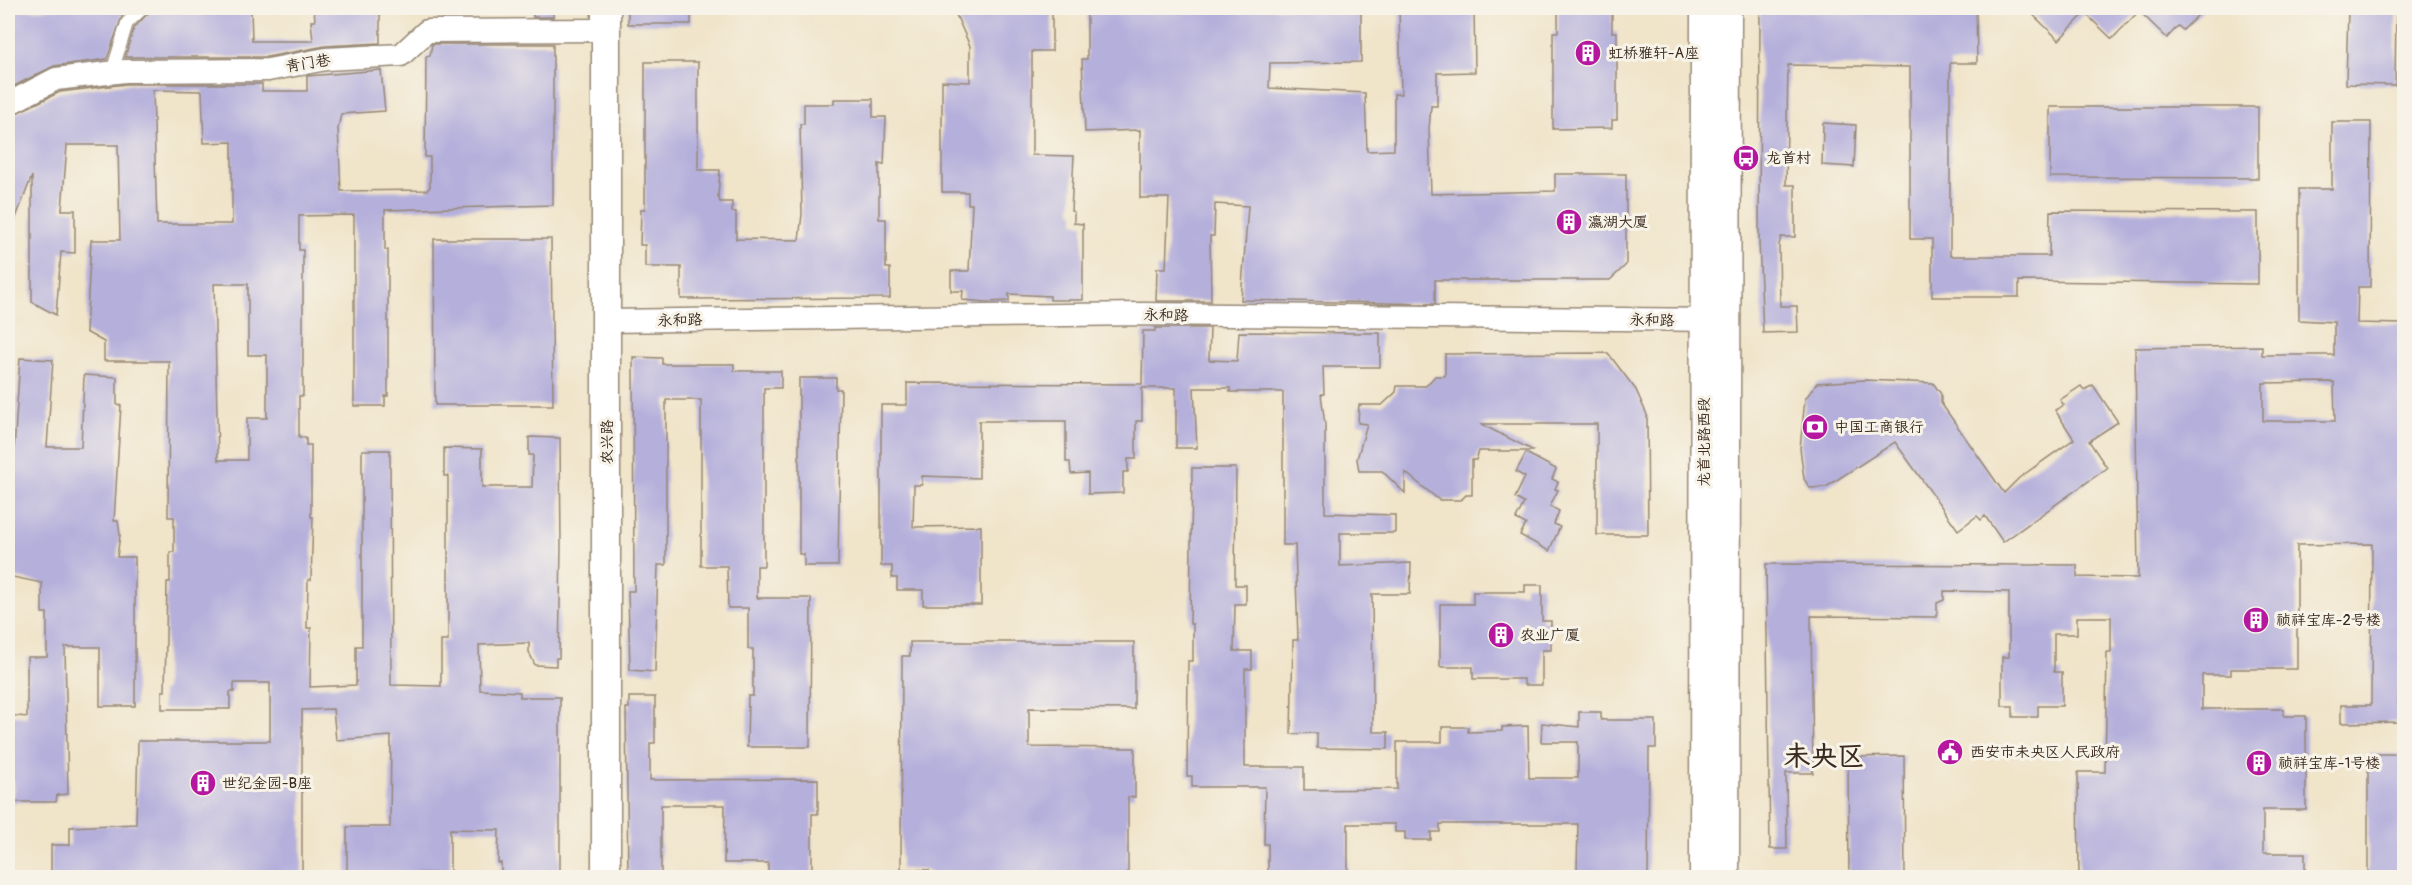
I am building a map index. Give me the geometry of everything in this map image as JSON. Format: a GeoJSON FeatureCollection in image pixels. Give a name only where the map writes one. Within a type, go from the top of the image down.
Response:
{"type":"FeatureCollection","features":[{"type":"Feature","properties":{"kind":"street","name":"龙首北路西段"},"geometry":{"type":"LineString","coordinates":[[1705,8],[1715,321],[1725,878]]}},
{"type":"Feature","properties":{"kind":"street","name":"龙首北路西段"},"geometry":{"type":"LineString","coordinates":[[1704,878],[1715,321],[1727,8]]}},
{"type":"Feature","properties":{"kind":"street","name":"青门巷"},"geometry":{"type":"LineString","coordinates":[[8,104],[56,79],[112,72],[268,70],[326,59],[401,55],[427,31],[606,19]]}},
{"type":"Feature","properties":{"kind":"street","name":"农兴路"},"geometry":{"type":"LineString","coordinates":[[606,19],[606,878]]}},
{"type":"Feature","properties":{"kind":"street","name":"永和路"},"geometry":{"type":"LineString","coordinates":[[607,321],[1143,314],[1715,321]]}},
{"type":"Feature","properties":{"kind":"lane"},"geometry":{"type":"LineString","coordinates":[[112,72],[127,23],[143,8]]}},
{"type":"Feature","properties":{"kind":"building"},"geometry":{"type":"Polygon","coordinates":[[[125,8],[107,59],[54,66],[8,89],[8,11],[125,8]]]}},
{"type":"Feature","properties":{"kind":"building"},"geometry":{"type":"Polygon","coordinates":[[[153,8],[251,8],[252,41],[313,41],[311,21],[315,21],[314,8],[380,8],[380,43],[325,46],[267,57],[125,57],[134,28],[153,8]]]}},
{"type":"Feature","properties":{"kind":"building"},"geometry":{"type":"Polygon","coordinates":[[[533,8],[553,8],[553,17],[533,17],[533,8]]]}},
{"type":"Feature","properties":{"kind":"building"},"geometry":{"type":"Polygon","coordinates":[[[628,8],[691,8],[691,24],[628,24],[628,8]]]}},
{"type":"Feature","properties":{"kind":"building"},"geometry":{"type":"Polygon","coordinates":[[[953,8],[1052,8],[1052,51],[1032,51],[1032,155],[1074,156],[1071,211],[1074,212],[1074,223],[1083,224],[1083,300],[1050,300],[1050,296],[1009,294],[1009,301],[987,302],[962,300],[963,291],[951,291],[951,271],[969,271],[972,204],[968,204],[968,192],[942,192],[942,81],[970,82],[970,46],[953,8]]]}},
{"type":"Feature","properties":{"kind":"building"},"geometry":{"type":"Polygon","coordinates":[[[1087,8],[1361,8],[1361,62],[1270,63],[1269,88],[1365,93],[1367,151],[1394,150],[1394,94],[1401,94],[1399,8],[1474,8],[1475,72],[1437,73],[1437,106],[1431,106],[1429,129],[1431,194],[1555,191],[1555,174],[1626,174],[1626,265],[1610,280],[1435,280],[1435,304],[1241,300],[1248,206],[1215,204],[1214,236],[1210,236],[1211,301],[1156,301],[1157,268],[1166,268],[1169,198],[1140,198],[1140,130],[1085,132],[1082,59],[1087,59],[1087,8]]]}},
{"type":"Feature","properties":{"kind":"building"},"geometry":{"type":"Polygon","coordinates":[[[1558,8],[1612,8],[1612,32],[1617,32],[1617,120],[1612,120],[1612,128],[1553,129],[1553,32],[1558,32],[1558,8]]]}},
{"type":"Feature","properties":{"kind":"building"},"geometry":{"type":"Polygon","coordinates":[[[1760,8],[1832,11],[1832,8],[1976,8],[1977,63],[1950,63],[1950,256],[2049,256],[2050,211],[2258,212],[2258,284],[2019,281],[2019,297],[1932,297],[1932,239],[1910,239],[1910,67],[1788,65],[1786,185],[1795,185],[1795,237],[1781,237],[1779,245],[1780,306],[1797,306],[1798,332],[1763,333],[1759,241],[1760,8]]]}},
{"type":"Feature","properties":{"kind":"building"},"geometry":{"type":"Polygon","coordinates":[[[2026,8],[2205,8],[2183,30],[2178,26],[2167,38],[2139,11],[2112,39],[2085,13],[2059,40],[2026,8]]]}},
{"type":"Feature","properties":{"kind":"building"},"geometry":{"type":"Polygon","coordinates":[[[2348,8],[2396,8],[2395,85],[2346,84],[2348,8]]]}},
{"type":"Feature","properties":{"kind":"building"},"geometry":{"type":"Polygon","coordinates":[[[432,44],[553,44],[553,205],[385,210],[385,250],[388,250],[388,396],[385,396],[385,406],[354,406],[354,215],[299,216],[299,250],[303,250],[303,396],[299,396],[299,437],[306,437],[306,445],[311,445],[311,517],[313,517],[307,628],[311,628],[310,687],[356,685],[356,646],[362,646],[362,450],[390,450],[391,685],[441,686],[441,641],[448,641],[448,476],[444,476],[444,448],[482,449],[482,487],[532,487],[533,455],[529,455],[529,437],[560,438],[561,548],[559,658],[556,658],[556,666],[535,665],[529,652],[529,643],[479,645],[480,690],[520,692],[520,697],[560,697],[560,878],[501,878],[501,863],[498,863],[499,830],[450,829],[450,873],[381,873],[381,878],[347,878],[347,827],[390,827],[391,736],[336,740],[333,709],[302,710],[302,878],[51,878],[51,845],[70,845],[70,827],[136,824],[138,741],[270,741],[270,683],[234,683],[234,692],[230,692],[230,709],[162,709],[162,691],[165,691],[167,582],[170,582],[170,552],[174,552],[174,517],[168,517],[169,361],[104,361],[104,342],[86,332],[91,240],[120,240],[118,145],[67,145],[62,210],[75,210],[75,253],[61,252],[56,315],[32,302],[32,176],[8,238],[8,117],[60,92],[126,84],[262,84],[262,91],[307,91],[307,76],[381,70],[385,111],[341,114],[338,128],[341,191],[427,190],[430,187],[430,157],[425,157],[426,57],[430,56],[432,44]],[[153,90],[157,224],[232,224],[232,142],[204,143],[202,91],[153,90]],[[214,284],[218,460],[247,460],[247,418],[267,418],[267,355],[248,355],[248,284],[214,284]]]}},
{"type":"Feature","properties":{"kind":"building"},"geometry":{"type":"Polygon","coordinates":[[[645,62],[698,62],[698,170],[720,170],[718,196],[720,202],[732,202],[732,212],[736,212],[736,239],[799,240],[802,214],[800,124],[804,124],[804,104],[834,104],[834,99],[873,99],[873,117],[886,117],[884,165],[879,164],[879,219],[886,219],[886,268],[890,268],[890,298],[681,299],[681,267],[645,267],[645,245],[640,245],[641,209],[645,209],[645,62]]]}},
{"type":"Feature","properties":{"kind":"building"},"geometry":{"type":"Polygon","coordinates":[[[2050,107],[2258,107],[2258,178],[2050,177],[2050,107]]]}},
{"type":"Feature","properties":{"kind":"building"},"geometry":{"type":"Polygon","coordinates":[[[2332,122],[2371,122],[2370,287],[2358,287],[2357,323],[2404,324],[2404,669],[2400,669],[2398,704],[2404,704],[2404,722],[2341,723],[2341,705],[2371,705],[2372,544],[2297,545],[2297,669],[2231,669],[2231,675],[2202,675],[2202,709],[2284,709],[2284,716],[2306,716],[2306,810],[2263,810],[2263,853],[2305,853],[2305,878],[2079,878],[2078,772],[2105,772],[2107,652],[2111,652],[2111,617],[2077,617],[2077,634],[2054,634],[2054,672],[2062,672],[2062,706],[2038,706],[2038,717],[2013,717],[2013,706],[2002,706],[2002,657],[2009,657],[2009,592],[1944,591],[1944,600],[1937,603],[1937,617],[1811,616],[1813,773],[1786,773],[1787,849],[1770,849],[1766,564],[2077,565],[2077,577],[2138,578],[2135,348],[2262,346],[2262,355],[2334,355],[2334,322],[2299,320],[2299,189],[2332,189],[2332,122]],[[2334,382],[2263,383],[2263,421],[2335,421],[2334,382]]]}},
{"type":"Feature","properties":{"kind":"building"},"geometry":{"type":"Polygon","coordinates":[[[1823,123],[1856,125],[1854,167],[1822,165],[1823,123]]]}},
{"type":"Feature","properties":{"kind":"building"},"geometry":{"type":"Polygon","coordinates":[[[434,239],[551,239],[553,405],[435,405],[434,239]]]}},
{"type":"Feature","properties":{"kind":"building"},"geometry":{"type":"Polygon","coordinates":[[[1155,328],[1210,328],[1209,360],[1237,361],[1239,332],[1380,333],[1380,367],[1323,367],[1324,394],[1321,394],[1325,425],[1325,513],[1395,515],[1395,533],[1340,533],[1340,566],[1411,563],[1410,594],[1372,594],[1373,732],[1388,732],[1388,749],[1317,748],[1317,733],[1291,734],[1293,640],[1298,640],[1295,545],[1283,545],[1283,392],[1230,392],[1230,388],[1194,388],[1197,448],[1176,448],[1176,388],[1142,388],[1142,421],[1136,421],[1136,459],[1128,459],[1128,472],[1123,472],[1123,493],[1088,494],[1088,473],[1071,474],[1070,462],[1066,462],[1066,421],[979,421],[979,478],[922,476],[922,485],[914,485],[913,527],[981,526],[981,605],[923,605],[923,590],[897,590],[897,578],[892,578],[892,566],[881,566],[881,405],[907,405],[907,383],[1142,384],[1143,331],[1155,331],[1155,328]]]}},
{"type":"Feature","properties":{"kind":"building"},"geometry":{"type":"Polygon","coordinates":[[[1608,353],[1636,390],[1647,415],[1648,535],[1597,535],[1597,424],[1481,424],[1534,451],[1479,451],[1476,460],[1472,460],[1472,495],[1466,495],[1461,500],[1439,500],[1405,472],[1405,493],[1382,471],[1359,471],[1357,459],[1367,424],[1358,423],[1359,405],[1382,405],[1396,392],[1397,386],[1426,386],[1435,376],[1445,376],[1445,354],[1608,353]]]}},
{"type":"Feature","properties":{"kind":"building"},"geometry":{"type":"Polygon","coordinates":[[[633,357],[662,358],[662,364],[734,364],[734,371],[781,371],[781,388],[764,388],[764,566],[757,566],[757,598],[811,598],[810,747],[747,747],[748,696],[753,696],[753,649],[748,649],[748,608],[728,608],[727,566],[701,566],[701,400],[666,400],[666,565],[658,565],[655,672],[630,670],[628,591],[634,591],[633,357]]]}},
{"type":"Feature","properties":{"kind":"building"},"geometry":{"type":"Polygon","coordinates":[[[20,358],[53,360],[47,447],[81,447],[84,375],[117,377],[117,405],[121,405],[114,521],[118,521],[120,535],[117,557],[135,557],[135,706],[100,706],[100,647],[65,647],[68,794],[57,795],[56,802],[13,802],[14,780],[8,781],[8,715],[27,717],[27,657],[47,657],[47,613],[42,613],[42,583],[8,576],[8,511],[10,511],[20,358]]]}},
{"type":"Feature","properties":{"kind":"building"},"geometry":{"type":"Polygon","coordinates":[[[799,378],[836,378],[836,389],[841,389],[838,566],[804,566],[804,554],[799,554],[799,378]]]}},
{"type":"Feature","properties":{"kind":"building"},"geometry":{"type":"Polygon","coordinates":[[[1865,380],[1933,383],[1941,394],[1941,403],[2004,493],[2019,478],[2074,439],[2055,410],[2064,405],[2060,400],[2081,386],[2084,390],[2093,385],[2118,422],[2089,441],[2107,468],[2003,542],[1985,516],[1981,520],[1977,516],[1958,530],[1895,442],[1826,487],[1810,488],[1804,479],[1800,448],[1805,399],[1817,383],[1865,380]]]}},
{"type":"Feature","properties":{"kind":"building"},"geometry":{"type":"Polygon","coordinates":[[[1526,453],[1556,469],[1552,479],[1558,482],[1555,489],[1558,490],[1550,506],[1559,511],[1554,524],[1560,527],[1549,551],[1520,535],[1526,524],[1516,519],[1524,503],[1515,498],[1525,477],[1516,472],[1526,453]]]}},
{"type":"Feature","properties":{"kind":"building"},"geometry":{"type":"Polygon","coordinates":[[[1192,468],[1236,468],[1235,585],[1246,585],[1246,604],[1235,604],[1234,651],[1252,651],[1252,669],[1245,669],[1245,767],[1304,767],[1304,790],[1397,789],[1397,742],[1442,742],[1442,727],[1468,727],[1468,732],[1502,731],[1502,727],[1528,726],[1529,778],[1578,778],[1578,742],[1541,742],[1542,723],[1579,727],[1579,712],[1601,712],[1601,720],[1656,720],[1656,748],[1649,748],[1648,878],[1599,878],[1599,872],[1577,872],[1578,824],[1440,824],[1440,832],[1431,832],[1431,840],[1405,840],[1405,832],[1395,832],[1395,824],[1348,824],[1348,878],[1268,878],[1268,844],[1264,844],[1265,787],[1192,787],[1192,776],[1187,776],[1188,661],[1193,661],[1193,624],[1190,624],[1192,468]]]}},
{"type":"Feature","properties":{"kind":"building"},"geometry":{"type":"Polygon","coordinates":[[[1525,585],[1542,585],[1542,621],[1551,621],[1551,650],[1542,650],[1542,685],[1524,685],[1524,679],[1473,679],[1473,667],[1440,667],[1440,604],[1473,604],[1473,592],[1525,592],[1525,585]]]}},
{"type":"Feature","properties":{"kind":"building"},"geometry":{"type":"Polygon","coordinates":[[[910,642],[1134,642],[1134,709],[1029,708],[1029,747],[1135,748],[1135,797],[1128,797],[1128,878],[996,878],[929,875],[929,870],[901,869],[902,656],[910,656],[910,642]]]}},
{"type":"Feature","properties":{"kind":"building"},"geometry":{"type":"Polygon","coordinates":[[[629,697],[655,697],[655,743],[650,743],[650,780],[818,779],[818,814],[812,814],[812,878],[768,878],[768,863],[724,863],[725,805],[661,805],[661,878],[628,878],[626,708],[629,708],[629,697]]]}},
{"type":"Feature","properties":{"kind":"building"},"geometry":{"type":"Polygon","coordinates":[[[2368,754],[2404,754],[2404,878],[2368,878],[2368,754]]]}},
{"type":"Feature","properties":{"kind":"building"},"geometry":{"type":"Polygon","coordinates":[[[1904,756],[1905,878],[1849,878],[1848,757],[1904,756]]]}},
{"type":"Feature","properties":{"kind":"place","name":"虹桥雅轩-A座"},"geometry":{"type":"Point","coordinates":[1588,53]}},
{"type":"Feature","properties":{"kind":"place","name":"龙首村"},"geometry":{"type":"Point","coordinates":[1746,158]}},
{"type":"Feature","properties":{"kind":"place","name":"瀛湖大厦"},"geometry":{"type":"Point","coordinates":[1569,222]}},
{"type":"Feature","properties":{"kind":"place","name":"中国工商银行"},"geometry":{"type":"Point","coordinates":[1815,427]}},
{"type":"Feature","properties":{"kind":"place","name":"祯祥宝库-2号楼"},"geometry":{"type":"Point","coordinates":[2256,620]}},
{"type":"Feature","properties":{"kind":"place","name":"农业广厦"},"geometry":{"type":"Point","coordinates":[1501,635]}},
{"type":"Feature","properties":{"kind":"place","name":"西安市未央区人民政府"},"geometry":{"type":"Point","coordinates":[1950,752]}},
{"type":"Feature","properties":{"kind":"place","name":"祯祥宝库-1号楼"},"geometry":{"type":"Point","coordinates":[2259,763]}},
{"type":"Feature","properties":{"kind":"place","name":"世纪金园-B座"},"geometry":{"type":"Point","coordinates":[203,783]}},
{"type":"Feature","properties":{"kind":"district","name":"未央区"},"geometry":{"type":"Point","coordinates":[1824,756]}}]}
